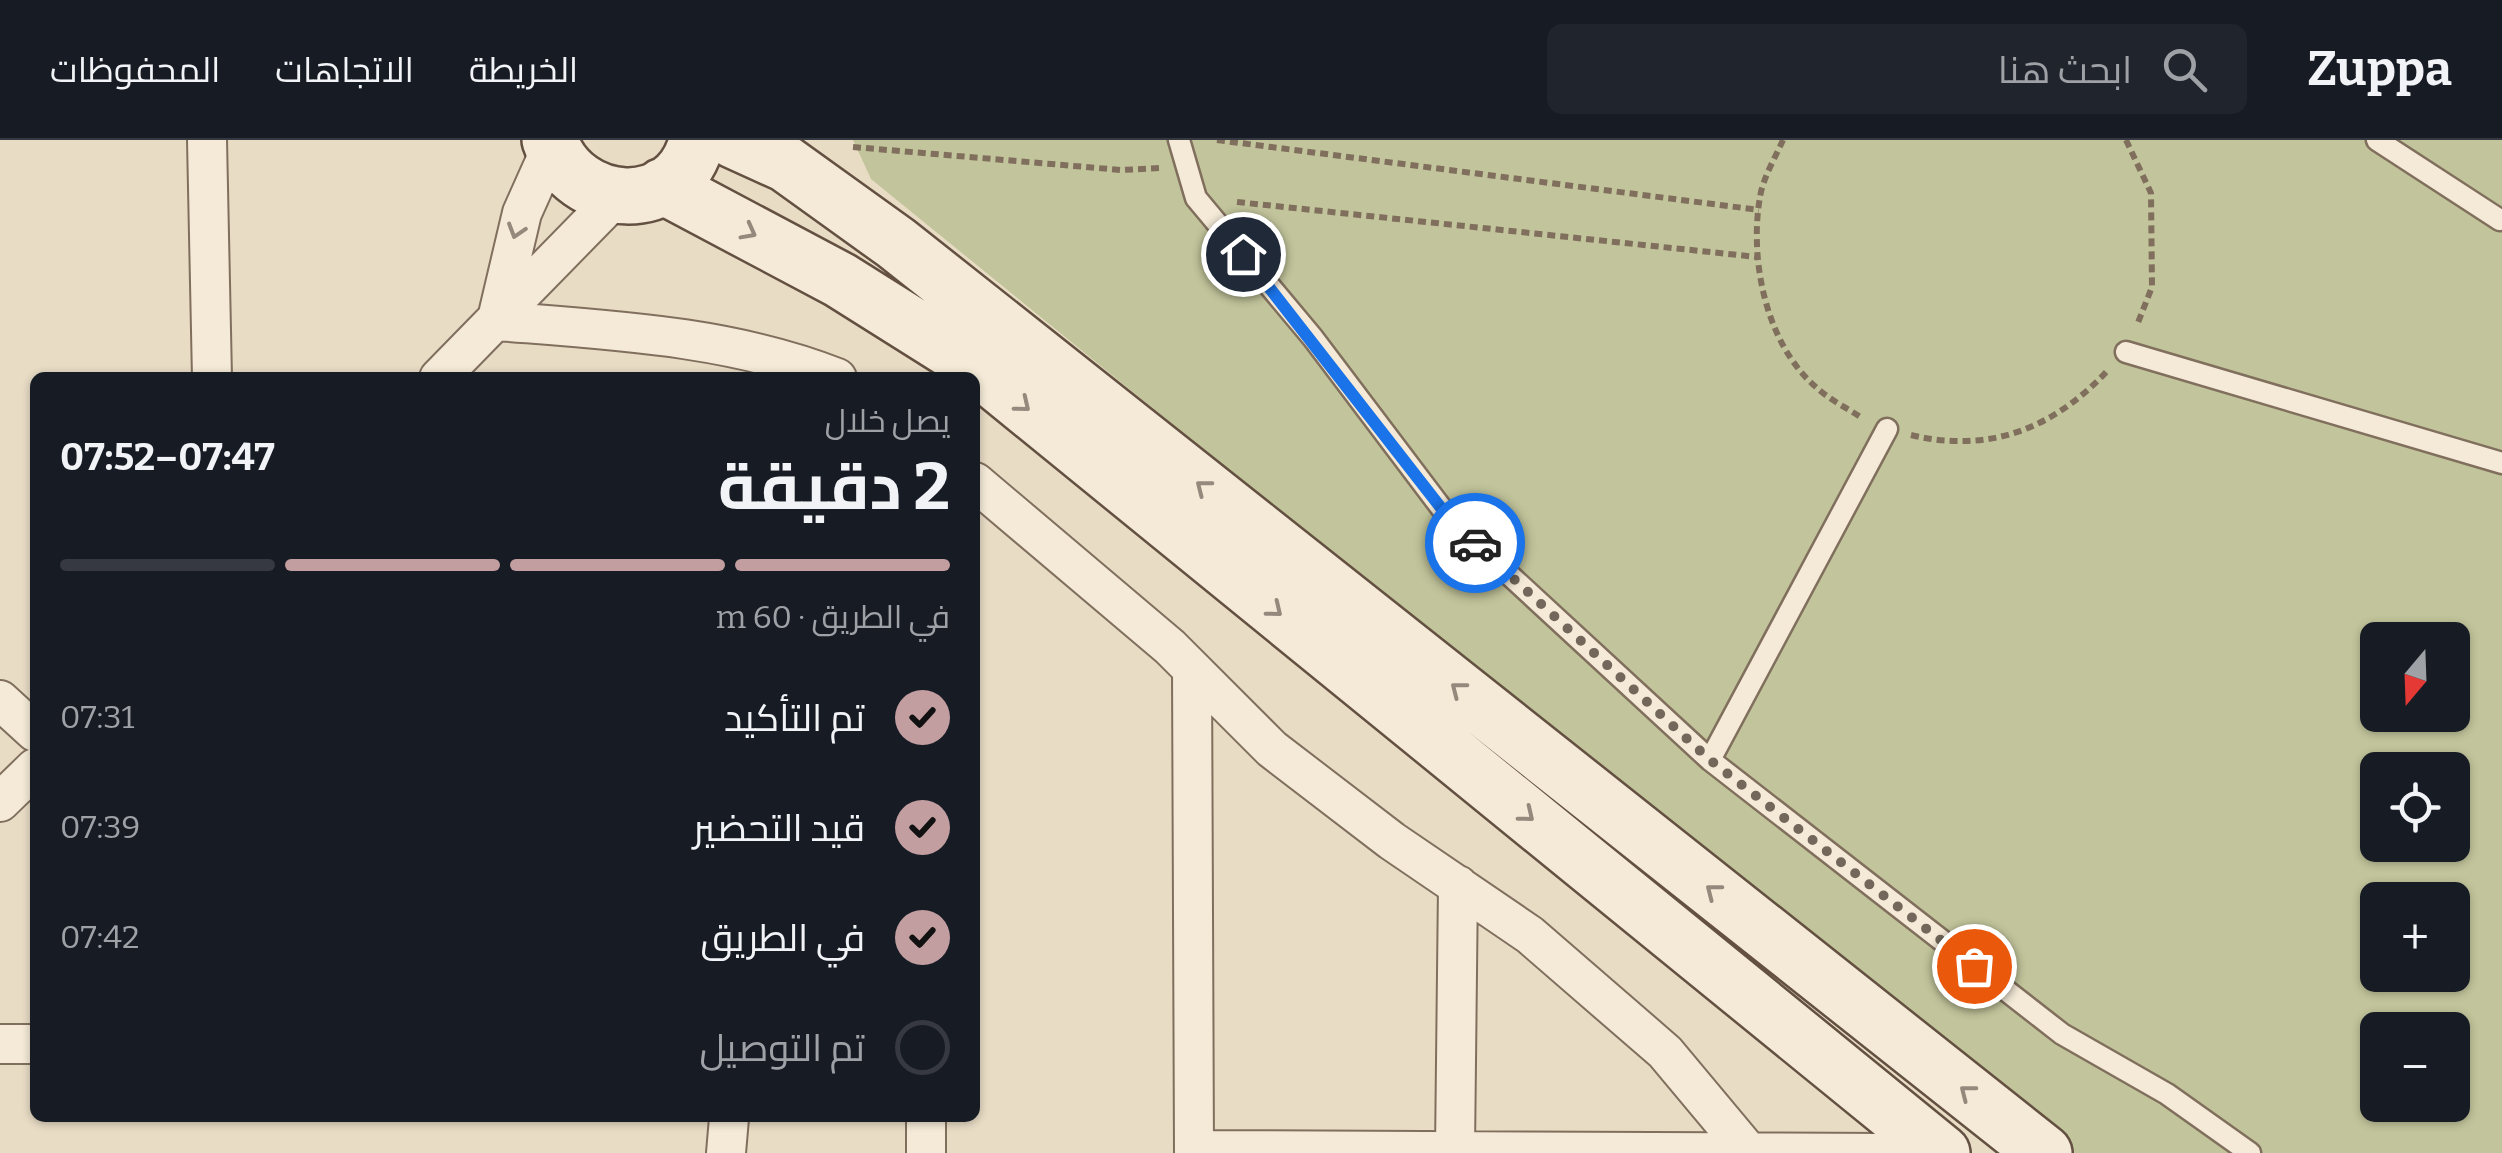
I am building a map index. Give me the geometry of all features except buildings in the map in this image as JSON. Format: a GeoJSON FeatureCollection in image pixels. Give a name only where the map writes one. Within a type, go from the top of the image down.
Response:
{"type":"FeatureCollection","features":[{"type":"Feature","properties":{"kind":"main road"},"geometry":{"type":"LineString","coordinates":[[639,192],[682,171],[697,140]]}},
{"type":"Feature","properties":{"kind":"main road"},"geometry":{"type":"LineString","coordinates":[[733,140],[827,158],[2044,1153]]}},
{"type":"Feature","properties":{"kind":"main road"},"geometry":{"type":"LineString","coordinates":[[546,142],[576,180],[639,192],[840,280],[972,363],[1942,1153]]}},
{"type":"Feature","properties":{"kind":"street"},"geometry":{"type":"LineString","coordinates":[[206,140],[212,372]]}},
{"type":"Feature","properties":{"kind":"street"},"geometry":{"type":"LineString","coordinates":[[482,346],[546,142]]}},
{"type":"Feature","properties":{"kind":"street"},"geometry":{"type":"LineString","coordinates":[[448,372],[482,346],[553,256],[639,192]]}},
{"type":"Feature","properties":{"kind":"street"},"geometry":{"type":"LineString","coordinates":[[482,346],[598,329],[786,358],[822,372]]}},
{"type":"Feature","properties":{"kind":"street"},"geometry":{"type":"LineString","coordinates":[[980,486],[1192,669],[1272,749],[1530,935],[1665,1052],[1746,1149]]}},
{"type":"Feature","properties":{"kind":"street"},"geometry":{"type":"LineString","coordinates":[[1192,669],[1194,1151],[1746,1149],[1890,1153]]}},
{"type":"Feature","properties":{"kind":"street"},"geometry":{"type":"LineString","coordinates":[[0,700],[30,727]]}},
{"type":"Feature","properties":{"kind":"street"},"geometry":{"type":"LineString","coordinates":[[0,803],[30,773]]}},
{"type":"Feature","properties":{"kind":"street"},"geometry":{"type":"LineString","coordinates":[[0,803],[30,805]]}},
{"type":"Feature","properties":{"kind":"street"},"geometry":{"type":"LineString","coordinates":[[1456,1150],[1458,886]]}},
{"type":"Feature","properties":{"kind":"street"},"geometry":{"type":"LineString","coordinates":[[0,1044],[30,1044]]}},
{"type":"Feature","properties":{"kind":"street"},"geometry":{"type":"LineString","coordinates":[[726,1153],[729,1122]]}},
{"type":"Feature","properties":{"kind":"street"},"geometry":{"type":"LineString","coordinates":[[926,1122],[926,1153]]}},
{"type":"Feature","properties":{"kind":"lane"},"geometry":{"type":"LineString","coordinates":[[1180,140],[1196,198],[1313,338],[1452,522],[1710,760],[2062,1034],[2167,1094],[2250,1153]]}},
{"type":"Feature","properties":{"kind":"lane"},"geometry":{"type":"LineString","coordinates":[[2377,140],[2500,220]]}},
{"type":"Feature","properties":{"kind":"lane"},"geometry":{"type":"LineString","coordinates":[[2126,352],[2502,462]]}},
{"type":"Feature","properties":{"kind":"lane"},"geometry":{"type":"LineString","coordinates":[[1710,760],[1887,429]]}},
{"type":"Feature","properties":{"kind":"path"},"geometry":{"type":"LineString","coordinates":[[1217,140],[1759,210]]}},
{"type":"Feature","properties":{"kind":"path"},"geometry":{"type":"LineString","coordinates":[[1783,140],[1760,193],[1759,210],[1757,257],[1774,330],[1815,387],[1873,426],[1947,444],[2016,434],[2078,403],[2126,352],[2152,287],[2150,193],[2126,140]]}},
{"type":"Feature","properties":{"kind":"path"},"geometry":{"type":"LineString","coordinates":[[827,158],[1121,170],[1187,167]]}},
{"type":"Feature","properties":{"kind":"path"},"geometry":{"type":"LineString","coordinates":[[1196,198],[1757,257]]}},
{"type":"Feature","properties":{"kind":"green space"},"geometry":{"type":"Polygon","coordinates":[[[853,140],[2502,140],[2502,1153],[2068,1153],[871,179],[853,140]]]}},
{"type":"Feature","properties":{"kind":"way so far"},"geometry":{"type":"LineString","coordinates":[[1475,543],[1710,760],[1974,966]]}},
{"type":"Feature","properties":{"kind":"route"},"geometry":{"type":"LineString","coordinates":[[1243,254],[1313,338],[1452,522],[1475,543]]}}]}
